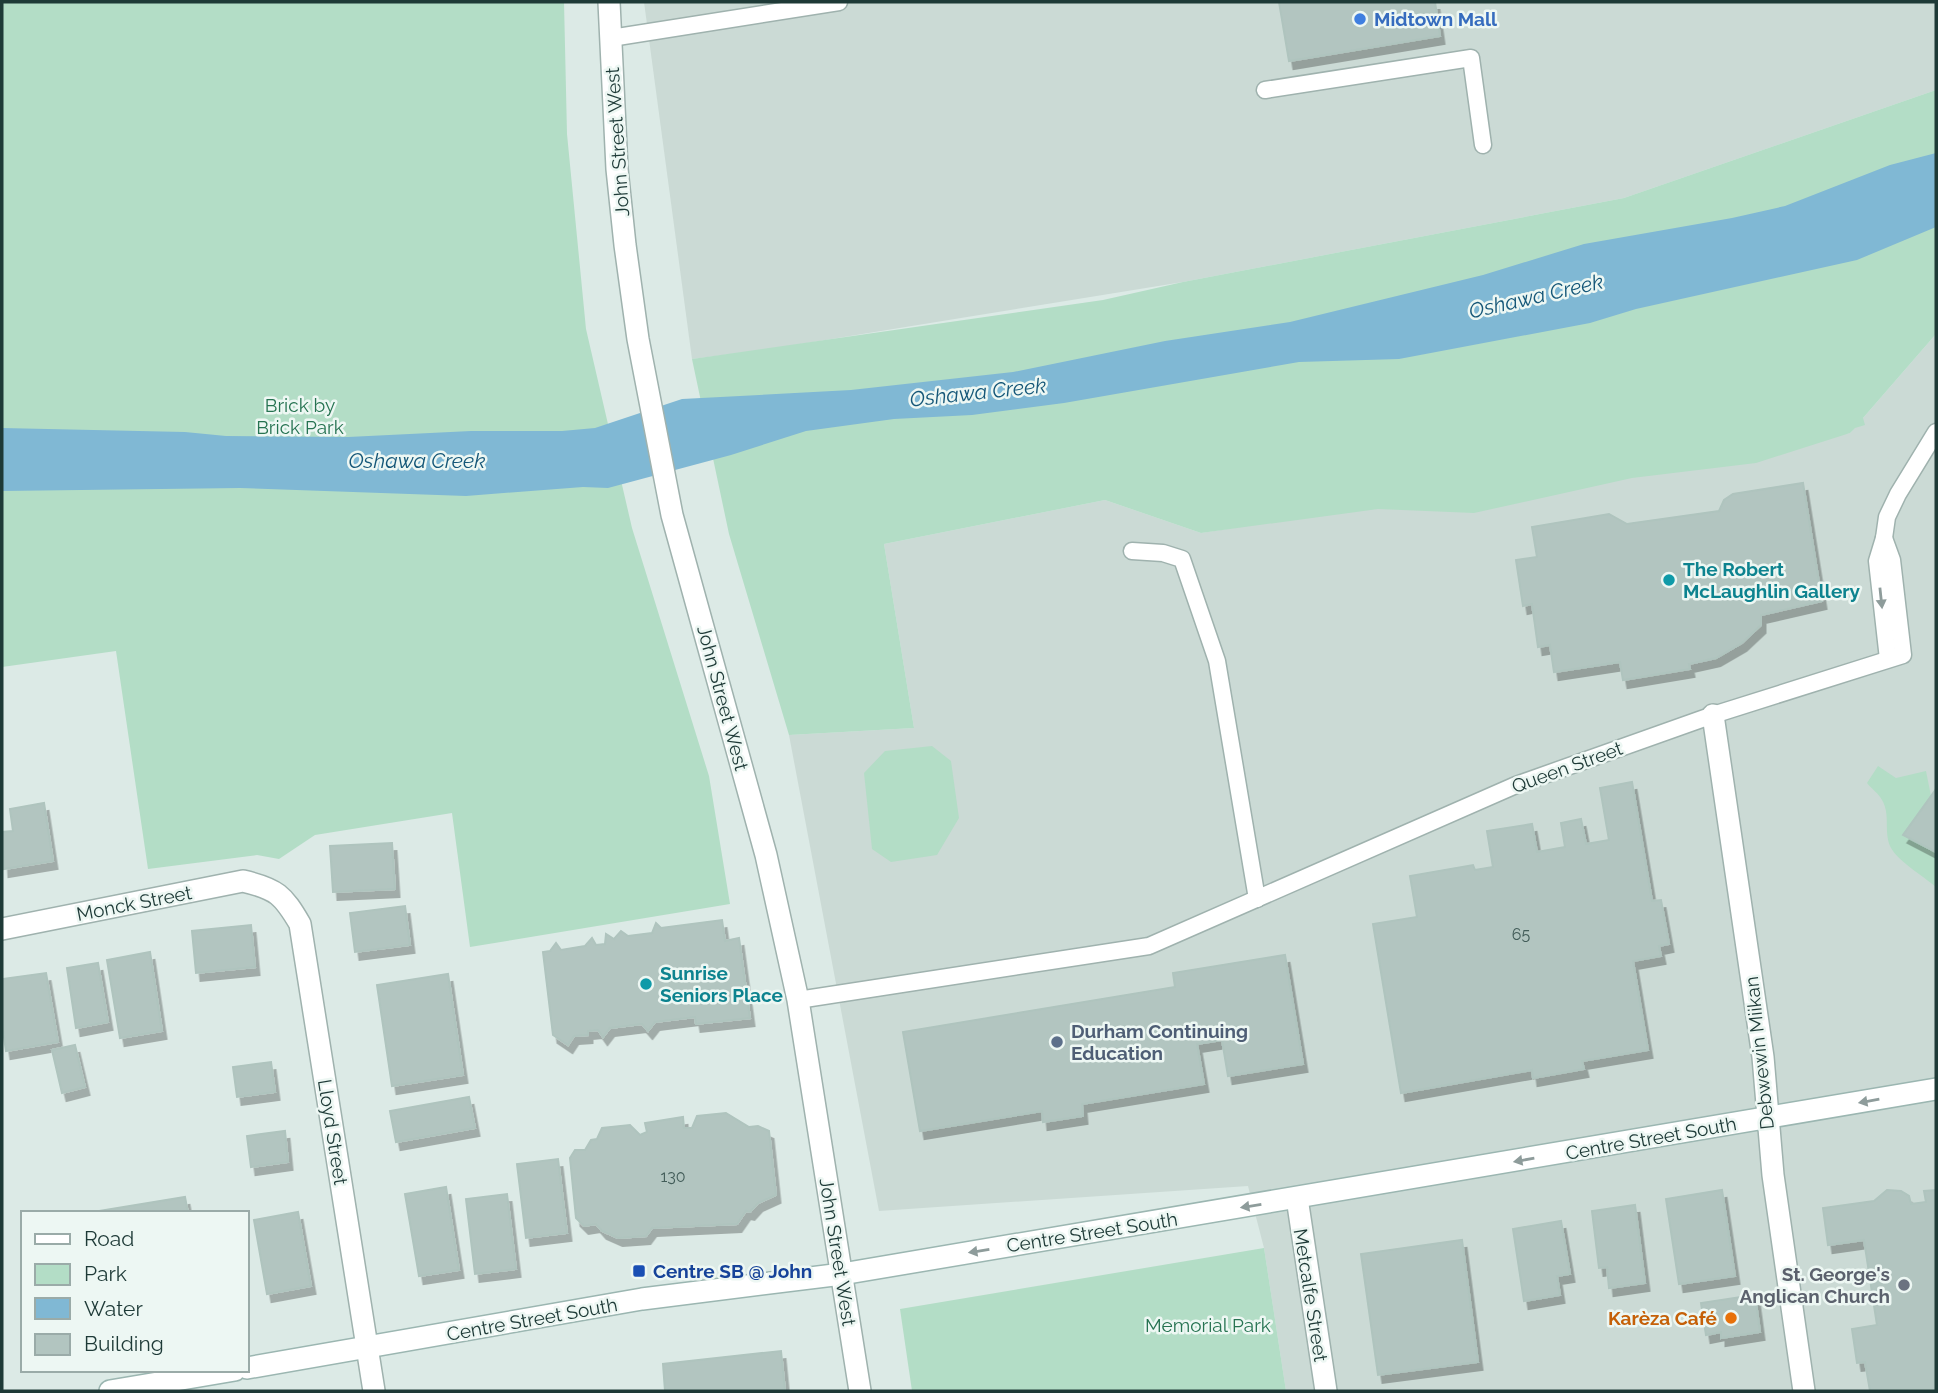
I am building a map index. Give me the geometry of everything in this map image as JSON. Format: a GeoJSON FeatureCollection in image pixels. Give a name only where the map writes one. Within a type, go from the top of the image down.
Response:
{"type":"FeatureCollection","features":[{"type":"Feature","properties":{"kind":"street","name":"John Street West"},"geometry":{"type":"LineString","coordinates":[[609,2],[617,169],[638,339],[672,515],[766,855],[798,1000],[860,1391]]}},
{"type":"Feature","properties":{"kind":"street","name":"Debwewin Miikan"},"geometry":{"type":"LineString","coordinates":[[1713,715],[1763,1057],[1767,1119],[1804,1391]]}},
{"type":"Feature","properties":{"kind":"street","name":"Monck Street"},"geometry":{"type":"LineString","coordinates":[[2,929],[243,881],[266,886]]}},
{"type":"Feature","properties":{"kind":"street","name":"Lloyd Street"},"geometry":{"type":"LineString","coordinates":[[266,886],[286,900],[300,924],[374,1391]]}},
{"type":"Feature","properties":{"kind":"street","name":"Centre Street South"},"geometry":{"type":"LineString","coordinates":[[248,1368],[642,1299],[842,1274],[1767,1119],[1936,1088]]}},
{"type":"Feature","properties":{"kind":"street","name":"Metcalfe Street"},"geometry":{"type":"LineString","coordinates":[[1297,1198],[1326,1391]]}},
{"type":"Feature","properties":{"kind":"street"},"geometry":{"type":"LineString","coordinates":[[110,1391],[223,1372]]}},
{"type":"Feature","properties":{"kind":"lane"},"geometry":{"type":"LineString","coordinates":[[611,38],[839,2]]}},
{"type":"Feature","properties":{"kind":"lane"},"geometry":{"type":"LineString","coordinates":[[1265,90],[1471,58],[1483,145]]}},
{"type":"Feature","properties":{"kind":"lane","name":"Queen Street"},"geometry":{"type":"LineString","coordinates":[[798,1000],[1149,946],[1516,785],[1713,715],[1895,657],[1877,561],[1887,517],[1936,432]]}},
{"type":"Feature","properties":{"kind":"lane"},"geometry":{"type":"LineString","coordinates":[[1132,551],[1163,553],[1182,559],[1217,661],[1257,899]]}},
{"type":"Feature","properties":{"kind":"shaded area"},"geometry":{"type":"Polygon","coordinates":[[[644,2],[1936,2],[1936,90],[1624,198],[1183,282],[770,349],[692,359],[644,2]]]}},
{"type":"Feature","properties":{"kind":"shaded area"},"geometry":{"type":"Polygon","coordinates":[[[1936,334],[1936,1391],[1286,1391],[1264,1248],[1248,1186],[879,1211],[789,735],[914,728],[884,544],[1105,500],[1201,533],[1850,433],[1936,334]]]}},
{"type":"Feature","properties":{"kind":"green space","name":"Brick by Brick Park"},"geometry":{"type":"Polygon","coordinates":[[[2,2],[564,2],[567,134],[586,329],[632,528],[709,776],[730,904],[470,947],[452,813],[315,835],[279,859],[257,855],[148,869],[116,651],[2,667],[2,2]]]}},
{"type":"Feature","properties":{"kind":"green space"},"geometry":{"type":"Polygon","coordinates":[[[1936,90],[1936,334],[1863,418],[1865,425],[1850,433],[1756,463],[1632,478],[1474,513],[1378,509],[1201,533],[1105,500],[884,544],[914,728],[789,735],[729,534],[692,359],[1103,300],[1183,282],[1624,198],[1936,90]]]}},
{"type":"Feature","properties":{"kind":"green space"},"geometry":{"type":"Polygon","coordinates":[[[932,746],[951,761],[959,818],[937,855],[891,862],[872,849],[864,773],[885,751],[932,746]]]}},
{"type":"Feature","properties":{"kind":"green space"},"geometry":{"type":"Polygon","coordinates":[[[1878,766],[1896,778],[1926,771],[1931,796],[1903,835],[1936,852],[1936,887],[1905,863],[1891,848],[1887,836],[1885,806],[1867,783],[1878,766]]]}},
{"type":"Feature","properties":{"kind":"green space","name":"Memorial Park"},"geometry":{"type":"Polygon","coordinates":[[[1264,1248],[1286,1391],[912,1391],[900,1309],[1264,1248]]]}},
{"type":"Feature","properties":{"kind":"water","name":"Oshawa Creek"},"geometry":{"type":"Polygon","coordinates":[[[1936,153],[1936,227],[1857,260],[1636,309],[1590,323],[1399,359],[1299,362],[1064,403],[972,415],[894,419],[806,431],[731,455],[608,488],[583,487],[466,496],[240,488],[2,491],[2,428],[185,432],[226,436],[348,437],[471,431],[562,431],[595,428],[682,399],[851,390],[1013,372],[1165,341],[1290,322],[1483,275],[1584,244],[1785,206],[1890,165],[1936,153]]]}},
{"type":"Feature","properties":{"kind":"building","name":"Midtown Mall"},"geometry":{"type":"Polygon","coordinates":[[[1279,2],[1435,2],[1440,36],[1289,61],[1279,2]]]}},
{"type":"Feature","properties":{"kind":"building","name":"The Robert McLaughlin Gallery"},"geometry":{"type":"Polygon","coordinates":[[[1803,483],[1822,601],[1761,615],[1761,625],[1742,643],[1716,658],[1689,664],[1690,669],[1623,680],[1620,662],[1554,672],[1550,645],[1538,647],[1532,604],[1523,606],[1516,560],[1537,557],[1532,527],[1609,514],[1627,524],[1719,511],[1724,500],[1733,494],[1803,483]]]}},
{"type":"Feature","properties":{"kind":"building"},"geometry":{"type":"Polygon","coordinates":[[[1632,782],[1652,901],[1661,900],[1669,944],[1659,946],[1661,956],[1633,961],[1648,1050],[1582,1061],[1584,1069],[1533,1078],[1532,1070],[1401,1093],[1373,924],[1417,917],[1410,876],[1473,865],[1475,870],[1493,867],[1487,831],[1532,824],[1537,852],[1565,847],[1561,823],[1581,819],[1586,844],[1609,840],[1600,788],[1632,782]]]}},
{"type":"Feature","properties":{"kind":"building"},"geometry":{"type":"Polygon","coordinates":[[[1936,789],[1936,852],[1903,835],[1936,789]]]}},
{"type":"Feature","properties":{"kind":"building"},"geometry":{"type":"Polygon","coordinates":[[[44,803],[53,861],[4,869],[2,832],[13,831],[10,809],[44,803]]]}},
{"type":"Feature","properties":{"kind":"building"},"geometry":{"type":"Polygon","coordinates":[[[392,843],[395,889],[333,892],[330,846],[392,843]]]}},
{"type":"Feature","properties":{"kind":"building"},"geometry":{"type":"Polygon","coordinates":[[[405,906],[410,945],[355,952],[350,913],[405,906]]]}},
{"type":"Feature","properties":{"kind":"building","name":"Sunrise Seniors Place"},"geometry":{"type":"Polygon","coordinates":[[[722,920],[725,941],[739,938],[750,1018],[696,1024],[695,1017],[655,1022],[648,1031],[642,1024],[610,1028],[603,1037],[598,1030],[588,1031],[588,1035],[574,1036],[568,1045],[553,1035],[543,952],[550,951],[556,943],[561,950],[585,946],[592,938],[596,945],[605,944],[606,934],[614,939],[621,931],[628,936],[652,933],[656,923],[661,928],[722,920]]]}},
{"type":"Feature","properties":{"kind":"building"},"geometry":{"type":"Polygon","coordinates":[[[251,925],[255,967],[196,973],[192,931],[251,925]]]}},
{"type":"Feature","properties":{"kind":"building"},"geometry":{"type":"Polygon","coordinates":[[[150,952],[162,1031],[120,1038],[107,960],[150,952]]]}},
{"type":"Feature","properties":{"kind":"building","name":"Durham Continuing Education"},"geometry":{"type":"Polygon","coordinates":[[[1285,955],[1303,1064],[1228,1076],[1222,1040],[1197,1044],[1204,1084],[1082,1104],[1083,1116],[1043,1122],[1042,1111],[920,1131],[903,1032],[1175,987],[1173,973],[1285,955]]]}},
{"type":"Feature","properties":{"kind":"building"},"geometry":{"type":"Polygon","coordinates":[[[98,963],[108,1022],[76,1028],[67,968],[98,963]]]}},
{"type":"Feature","properties":{"kind":"building"},"geometry":{"type":"Polygon","coordinates":[[[46,973],[58,1042],[6,1051],[2,1024],[2,979],[46,973]]]}},
{"type":"Feature","properties":{"kind":"building"},"geometry":{"type":"Polygon","coordinates":[[[448,974],[463,1075],[392,1086],[377,985],[448,974]]]}},
{"type":"Feature","properties":{"kind":"building"},"geometry":{"type":"Polygon","coordinates":[[[75,1045],[85,1087],[62,1093],[52,1050],[75,1045]]]}},
{"type":"Feature","properties":{"kind":"building"},"geometry":{"type":"Polygon","coordinates":[[[271,1062],[275,1092],[237,1097],[233,1067],[271,1062]]]}},
{"type":"Feature","properties":{"kind":"building"},"geometry":{"type":"Polygon","coordinates":[[[469,1097],[475,1128],[396,1142],[390,1111],[469,1097]]]}},
{"type":"Feature","properties":{"kind":"building"},"geometry":{"type":"Polygon","coordinates":[[[726,1113],[749,1127],[758,1126],[769,1131],[776,1195],[758,1203],[750,1212],[746,1211],[737,1224],[652,1228],[646,1236],[618,1238],[602,1231],[596,1224],[584,1226],[576,1218],[570,1158],[575,1150],[585,1150],[591,1140],[597,1139],[602,1128],[630,1125],[640,1135],[647,1132],[645,1123],[683,1117],[684,1128],[692,1128],[697,1116],[726,1113]]]}},
{"type":"Feature","properties":{"kind":"building"},"geometry":{"type":"Polygon","coordinates":[[[285,1131],[288,1162],[251,1167],[247,1136],[285,1131]]]}},
{"type":"Feature","properties":{"kind":"building"},"geometry":{"type":"Polygon","coordinates":[[[558,1159],[567,1233],[526,1238],[517,1164],[558,1159]]]}},
{"type":"Feature","properties":{"kind":"building"},"geometry":{"type":"Polygon","coordinates":[[[446,1187],[459,1270],[419,1276],[405,1194],[446,1187]]]}},
{"type":"Feature","properties":{"kind":"building"},"geometry":{"type":"Polygon","coordinates":[[[1722,1190],[1735,1276],[1679,1284],[1666,1199],[1722,1190]]]}},
{"type":"Feature","properties":{"kind":"building","name":"St. George's Anglican Church"},"geometry":{"type":"Polygon","coordinates":[[[1887,1190],[1901,1191],[1909,1196],[1911,1204],[1926,1202],[1924,1191],[1936,1190],[1936,1391],[1870,1391],[1865,1362],[1857,1363],[1852,1329],[1877,1325],[1864,1240],[1828,1245],[1823,1208],[1874,1201],[1887,1190]]]}},
{"type":"Feature","properties":{"kind":"building"},"geometry":{"type":"Polygon","coordinates":[[[507,1194],[516,1269],[475,1274],[466,1199],[507,1194]]]}},
{"type":"Feature","properties":{"kind":"building"},"geometry":{"type":"Polygon","coordinates":[[[185,1197],[188,1211],[99,1211],[185,1197]]]}},
{"type":"Feature","properties":{"kind":"building"},"geometry":{"type":"Polygon","coordinates":[[[1635,1205],[1645,1283],[1609,1288],[1607,1267],[1599,1268],[1592,1211],[1635,1205]]]}},
{"type":"Feature","properties":{"kind":"building"},"geometry":{"type":"Polygon","coordinates":[[[298,1212],[311,1286],[267,1294],[254,1220],[298,1212]]]}},
{"type":"Feature","properties":{"kind":"building"},"geometry":{"type":"Polygon","coordinates":[[[1561,1221],[1570,1274],[1557,1276],[1560,1295],[1524,1301],[1513,1229],[1561,1221]]]}},
{"type":"Feature","properties":{"kind":"building"},"geometry":{"type":"Polygon","coordinates":[[[1462,1240],[1478,1362],[1378,1375],[1361,1254],[1462,1240]]]}},
{"type":"Feature","properties":{"kind":"building","name":"Karèza Café"},"geometry":{"type":"Polygon","coordinates":[[[1755,1295],[1760,1332],[1721,1338],[1721,1332],[1706,1335],[1701,1303],[1755,1295]]]}},
{"type":"Feature","properties":{"kind":"building"},"geometry":{"type":"Polygon","coordinates":[[[781,1351],[785,1391],[665,1391],[663,1364],[781,1351]]]}},
{"type":"Feature","properties":{"kind":"place","name":"Midtown Mall"},"geometry":{"type":"Point","coordinates":[1360,19]}},
{"type":"Feature","properties":{"kind":"place","name":"The Robert McLaughlin Gallery"},"geometry":{"type":"Point","coordinates":[1669,580]}},
{"type":"Feature","properties":{"kind":"place","name":"Sunrise Seniors Place"},"geometry":{"type":"Point","coordinates":[646,984]}},
{"type":"Feature","properties":{"kind":"place","name":"Durham Continuing Education"},"geometry":{"type":"Point","coordinates":[1057,1042]}},
{"type":"Feature","properties":{"kind":"place","name":"Centre SB @ John"},"geometry":{"type":"Point","coordinates":[639,1271]}},
{"type":"Feature","properties":{"kind":"place","name":"St. George's Anglican Church"},"geometry":{"type":"Point","coordinates":[1904,1285]}},
{"type":"Feature","properties":{"kind":"place","name":"Karèza Café"},"geometry":{"type":"Point","coordinates":[1731,1318]}}]}
